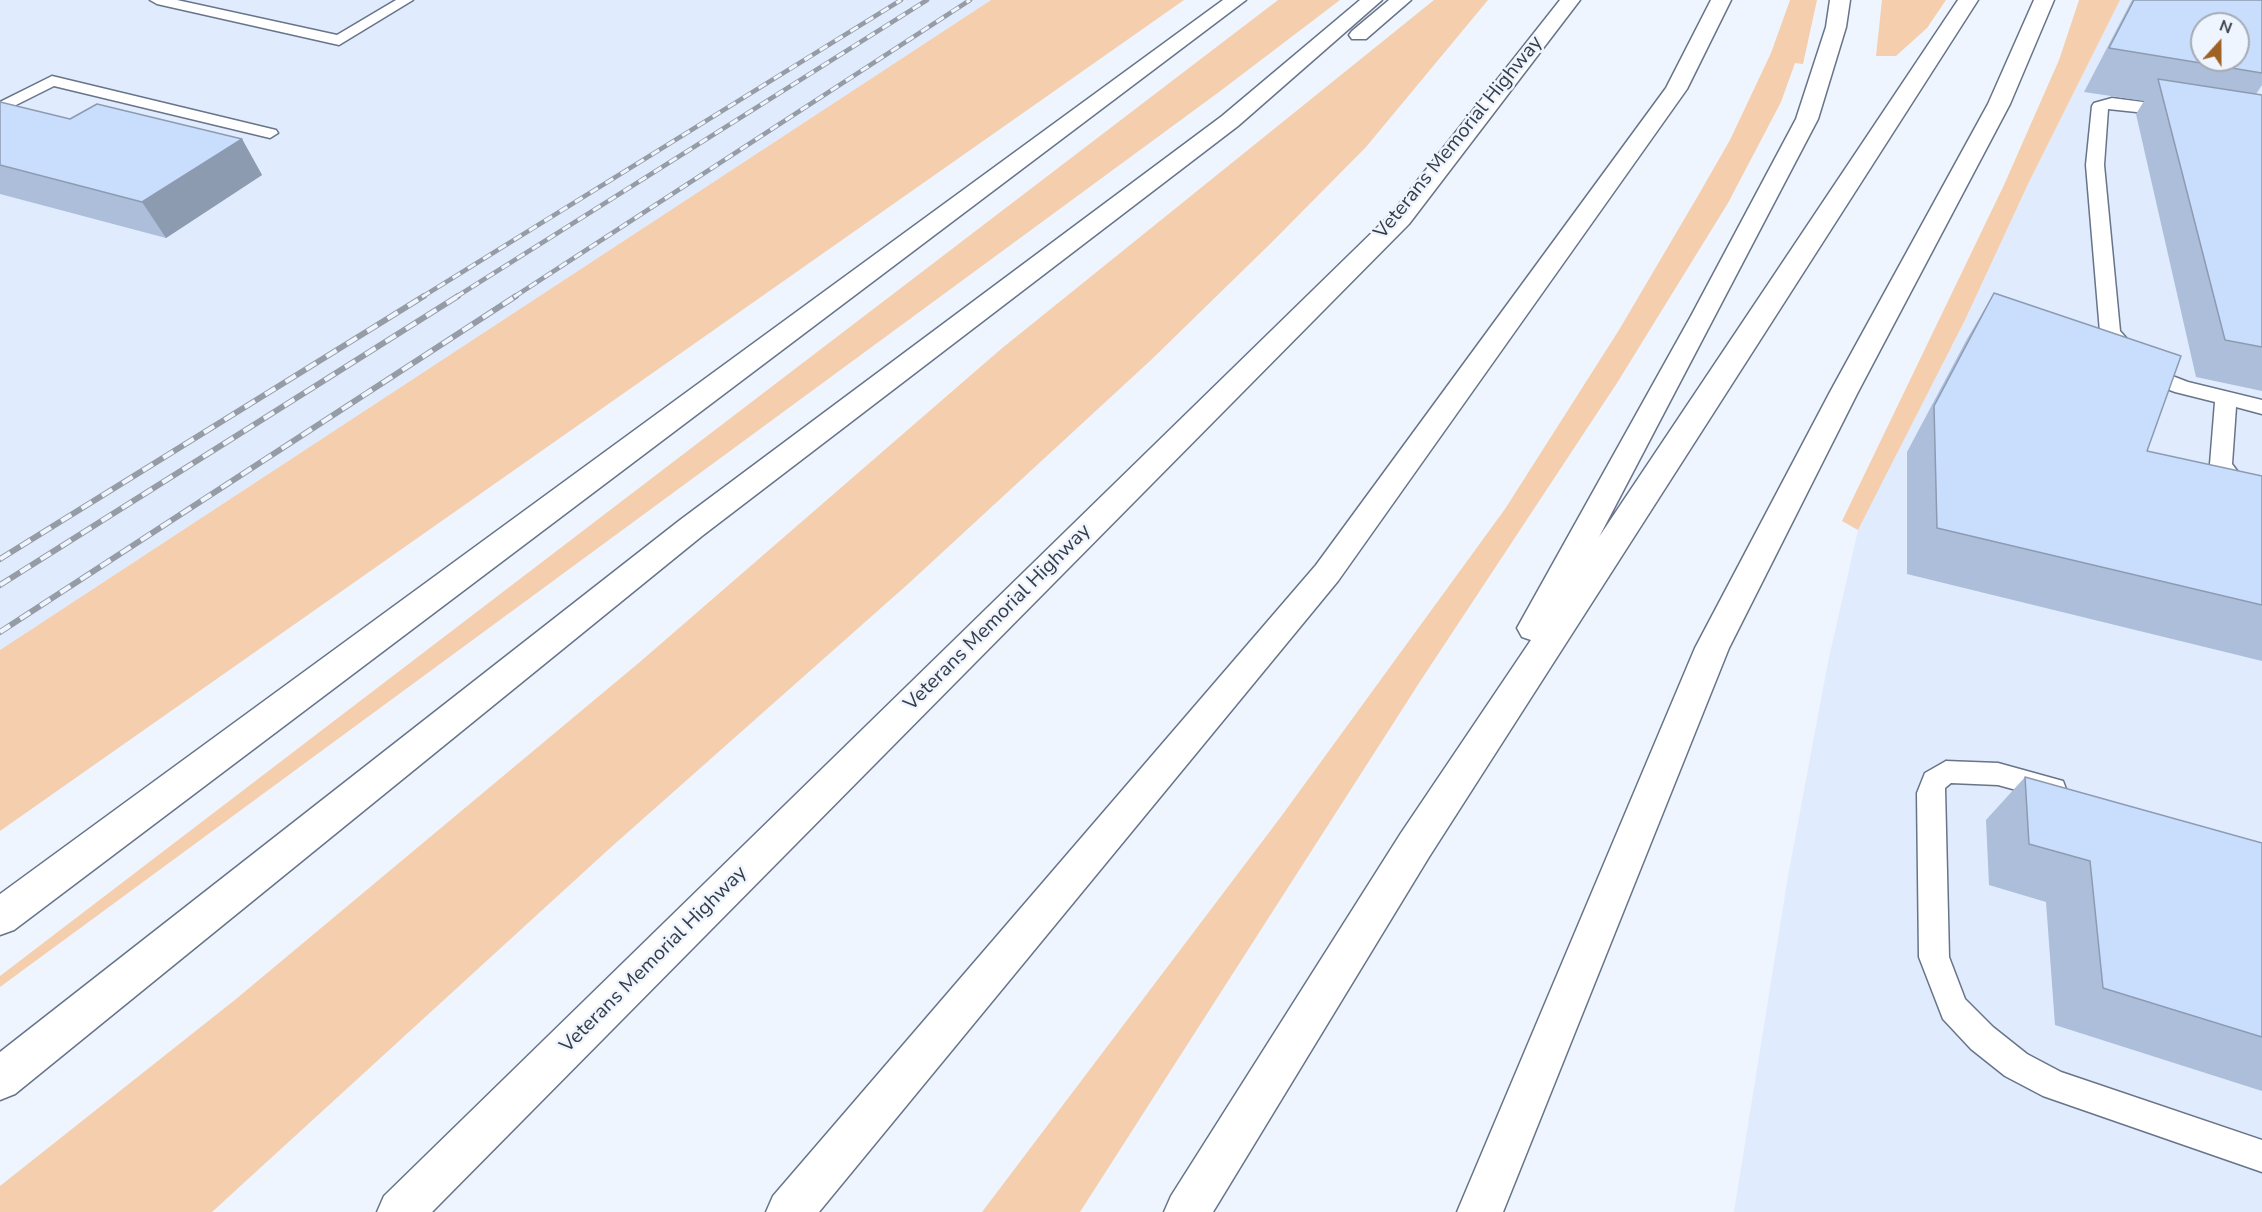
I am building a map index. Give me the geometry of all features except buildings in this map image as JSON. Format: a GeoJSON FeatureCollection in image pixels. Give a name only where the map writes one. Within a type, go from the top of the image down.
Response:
{"type":"FeatureCollection","features":[{"type":"Feature","properties":{"kind":"highway"},"geometry":{"type":"LineString","coordinates":[[0,916],[1236,0]]}},
{"type":"Feature","properties":{"kind":"highway"},"geometry":{"type":"LineString","coordinates":[[1230,121],[1372,0]]}},
{"type":"Feature","properties":{"kind":"highway"},"geometry":{"type":"LineString","coordinates":[[0,1080],[691,528],[1230,121],[1362,33],[1401,0]]}},
{"type":"Feature","properties":{"kind":"highway","name":"Veterans Memorial Highway"},"geometry":{"type":"LineString","coordinates":[[400,1212],[1400,219],[1570,0]]}},
{"type":"Feature","properties":{"kind":"highway"},"geometry":{"type":"LineString","coordinates":[[789,1212],[1327,573],[1676,89],[1722,0]]}},
{"type":"Feature","properties":{"kind":"highway"},"geometry":{"type":"LineString","coordinates":[[1415,845],[1704,316],[1807,119],[1836,27],[1840,0]]}},
{"type":"Feature","properties":{"kind":"highway"},"geometry":{"type":"LineString","coordinates":[[1187,1212],[1415,845],[1968,0]]}},
{"type":"Feature","properties":{"kind":"highway"},"geometry":{"type":"LineString","coordinates":[[1480,1212],[1712,648],[1844,392],[1999,104],[2044,0]]}},
{"type":"Feature","properties":{"kind":"lane"},"geometry":{"type":"LineString","coordinates":[[157,0],[339,40],[406,0]]}},
{"type":"Feature","properties":{"kind":"lane"},"geometry":{"type":"LineString","coordinates":[[0,108],[52,81],[270,133]]}},
{"type":"Feature","properties":{"kind":"lane"},"geometry":{"type":"LineString","coordinates":[[2187,113],[2112,103],[2100,106],[2095,165],[2110,332],[2147,374],[2182,387],[2262,407]]}},
{"type":"Feature","properties":{"kind":"lane"},"geometry":{"type":"LineString","coordinates":[[2226,398],[2220,464],[2223,472],[2230,477],[2262,486]]}},
{"type":"Feature","properties":{"kind":"lane"},"geometry":{"type":"LineString","coordinates":[[2082,797],[1998,774],[1946,772],[1934,781],[1930,794],[1934,957],[1954,1009],[1982,1038],[2016,1065],[2054,1085],[2262,1156]]}},
{"type":"Feature","properties":{"kind":"shaded area"},"geometry":{"type":"Polygon","coordinates":[[[0,0],[991,0],[0,650],[0,0]]]}},
{"type":"Feature","properties":{"kind":"shaded area"},"geometry":{"type":"Polygon","coordinates":[[[991,0],[1184,0],[0,831],[0,650],[991,0]]]}},
{"type":"Feature","properties":{"kind":"shaded area"},"geometry":{"type":"Polygon","coordinates":[[[1278,0],[1340,0],[1219,92],[0,987],[0,976],[1278,0]]]}},
{"type":"Feature","properties":{"kind":"shaded area"},"geometry":{"type":"Polygon","coordinates":[[[1434,0],[1488,0],[1366,147],[1271,243],[1151,360],[908,584],[609,849],[212,1212],[0,1212],[0,1186],[236,999],[641,661],[1001,349],[1434,0]]]}},
{"type":"Feature","properties":{"kind":"shaded area"},"geometry":{"type":"Polygon","coordinates":[[[1790,0],[1817,0],[1803,64],[1795,63],[1781,102],[1728,203],[1617,383],[1421,680],[1080,1212],[982,1212],[1280,818],[1505,509],[1619,330],[1730,140],[1771,53],[1790,0]]]}},
{"type":"Feature","properties":{"kind":"shaded area"},"geometry":{"type":"Polygon","coordinates":[[[1882,0],[1946,0],[1927,28],[1896,56],[1876,56],[1882,0]]]}},
{"type":"Feature","properties":{"kind":"shaded area"},"geometry":{"type":"Polygon","coordinates":[[[2079,0],[2120,0],[2029,182],[1965,320],[1858,530],[1842,521],[2004,185],[2059,60],[2079,0]]]}},
{"type":"Feature","properties":{"kind":"shaded area"},"geometry":{"type":"Polygon","coordinates":[[[2120,0],[2262,0],[2262,1212],[1734,1212],[1788,876],[1828,662],[1858,530],[1965,320],[2029,182],[2120,0]]]}},
{"type":"Feature","properties":{"kind":"railway"},"geometry":{"type":"LineString","coordinates":[[422,297],[901,0]]}},
{"type":"Feature","properties":{"kind":"railway"},"geometry":{"type":"LineString","coordinates":[[456,297],[927,0]]}},
{"type":"Feature","properties":{"kind":"railway"},"geometry":{"type":"LineString","coordinates":[[514,297],[970,0]]}},
{"type":"Feature","properties":{"kind":"railway"},"geometry":{"type":"LineString","coordinates":[[0,559],[424,296]]}},
{"type":"Feature","properties":{"kind":"railway"},"geometry":{"type":"LineString","coordinates":[[0,585],[458,296]]}},
{"type":"Feature","properties":{"kind":"railway"},"geometry":{"type":"LineString","coordinates":[[0,632],[516,296]]}}]}
